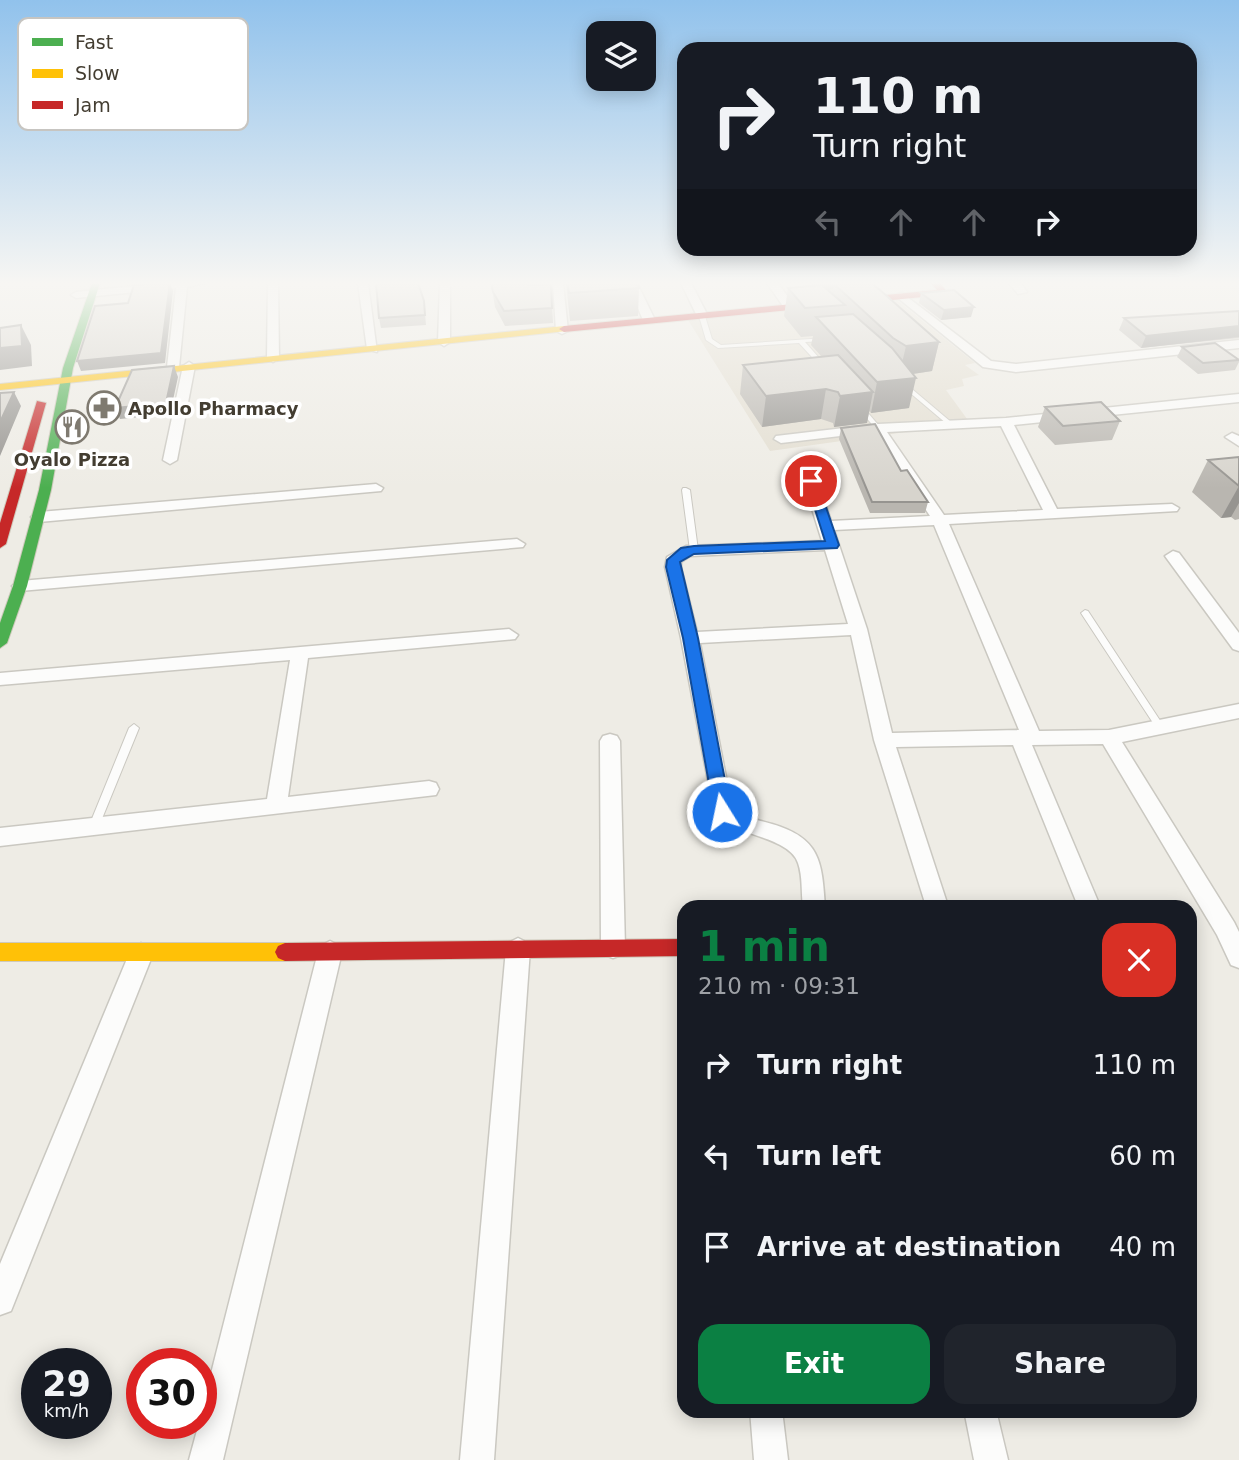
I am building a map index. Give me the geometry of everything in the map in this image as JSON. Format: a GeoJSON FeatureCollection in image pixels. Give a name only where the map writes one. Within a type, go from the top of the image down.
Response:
{"type":"FeatureCollection","features":[{"type":"Feature","properties":{"kind":"main road"},"geometry":{"type":"LineString","coordinates":[[0,544],[8,494],[60,351]]}},
{"type":"Feature","properties":{"kind":"main road"},"geometry":{"type":"LineString","coordinates":[[0,643],[3,622],[20,586],[39,517],[72,351]]}},
{"type":"Feature","properties":{"kind":"main road"},"geometry":{"type":"LineString","coordinates":[[0,387],[45,387],[66,380],[349,351]]}},
{"type":"Feature","properties":{"kind":"main road"},"geometry":{"type":"LineString","coordinates":[[0,952],[141,954],[677,947]]}},
{"type":"Feature","properties":{"kind":"street"},"geometry":{"type":"LineString","coordinates":[[170,460],[181,351]]}},
{"type":"Feature","properties":{"kind":"street"},"geometry":{"type":"LineString","coordinates":[[273,351],[273,358]]}},
{"type":"Feature","properties":{"kind":"street"},"geometry":{"type":"LineString","coordinates":[[971,351],[995,367],[1016,368],[1167,351]]}},
{"type":"Feature","properties":{"kind":"street"},"geometry":{"type":"LineString","coordinates":[[1220,351],[1230,359]]}},
{"type":"Feature","properties":{"kind":"street"},"geometry":{"type":"LineString","coordinates":[[781,439],[878,428],[1006,422],[1239,398]]}},
{"type":"Feature","properties":{"kind":"street"},"geometry":{"type":"LineString","coordinates":[[1006,422],[1052,514]]}},
{"type":"Feature","properties":{"kind":"street"},"geometry":{"type":"LineString","coordinates":[[878,428],[939,519],[1087,900]]}},
{"type":"Feature","properties":{"kind":"street"},"geometry":{"type":"LineString","coordinates":[[803,458],[833,545],[858,629],[884,740],[935,900]]}},
{"type":"Feature","properties":{"kind":"street"},"geometry":{"type":"LineString","coordinates":[[39,517],[376,488]]}},
{"type":"Feature","properties":{"kind":"street"},"geometry":{"type":"LineString","coordinates":[[8,494],[45,490]]}},
{"type":"Feature","properties":{"kind":"street"},"geometry":{"type":"LineString","coordinates":[[827,526],[1172,508]]}},
{"type":"Feature","properties":{"kind":"street"},"geometry":{"type":"LineString","coordinates":[[20,586],[517,544]]}},
{"type":"Feature","properties":{"kind":"street"},"geometry":{"type":"LineString","coordinates":[[813,900],[808,858],[797,844],[781,836],[732,822],[722,812],[691,638],[673,567],[678,555],[694,550],[833,545]]}},
{"type":"Feature","properties":{"kind":"street"},"geometry":{"type":"LineString","coordinates":[[1174,556],[1239,645]]}},
{"type":"Feature","properties":{"kind":"street"},"geometry":{"type":"LineString","coordinates":[[691,638],[858,629]]}},
{"type":"Feature","properties":{"kind":"street"},"geometry":{"type":"LineString","coordinates":[[0,679],[509,635]]}},
{"type":"Feature","properties":{"kind":"street"},"geometry":{"type":"LineString","coordinates":[[276,806],[300,654]]}},
{"type":"Feature","properties":{"kind":"street"},"geometry":{"type":"LineString","coordinates":[[884,740],[1109,737],[1239,711]]}},
{"type":"Feature","properties":{"kind":"street"},"geometry":{"type":"LineString","coordinates":[[1109,737],[1226,929],[1239,957]]}},
{"type":"Feature","properties":{"kind":"street"},"geometry":{"type":"LineString","coordinates":[[610,741],[613,948]]}},
{"type":"Feature","properties":{"kind":"street"},"geometry":{"type":"LineString","coordinates":[[0,837],[429,789]]}},
{"type":"Feature","properties":{"kind":"street"},"geometry":{"type":"LineString","coordinates":[[477,1460],[518,949]]}},
{"type":"Feature","properties":{"kind":"street"},"geometry":{"type":"LineString","coordinates":[[206,1460],[330,952]]}},
{"type":"Feature","properties":{"kind":"street"},"geometry":{"type":"LineString","coordinates":[[0,1300],[141,954]]}},
{"type":"Feature","properties":{"kind":"street"},"geometry":{"type":"LineString","coordinates":[[767,1418],[771,1460]]}},
{"type":"Feature","properties":{"kind":"street"},"geometry":{"type":"LineString","coordinates":[[982,1418],[991,1460]]}},
{"type":"Feature","properties":{"kind":"lane"},"geometry":{"type":"LineString","coordinates":[[810,351],[827,371]]}},
{"type":"Feature","properties":{"kind":"lane"},"geometry":{"type":"LineString","coordinates":[[892,377],[918,394],[949,423]]}},
{"type":"Feature","properties":{"kind":"lane"},"geometry":{"type":"LineString","coordinates":[[853,400],[878,428]]}},
{"type":"Feature","properties":{"kind":"lane"},"geometry":{"type":"LineString","coordinates":[[686,490],[694,550]]}},
{"type":"Feature","properties":{"kind":"lane"},"geometry":{"type":"LineString","coordinates":[[1085,613],[1160,727]]}},
{"type":"Feature","properties":{"kind":"lane"},"geometry":{"type":"LineString","coordinates":[[94,826],[134,728]]}},
{"type":"Feature","properties":{"kind":"shaded area"},"geometry":{"type":"Polygon","coordinates":[[[707,351],[960,351],[975,363],[965,365],[979,375],[962,379],[964,386],[946,390],[970,423],[770,451],[707,351]]]}},
{"type":"Feature","properties":{"kind":"building"},"geometry":{"type":"Polygon","coordinates":[[[80,351],[161,351],[161,353],[77,361],[80,351]]]}},
{"type":"Feature","properties":{"kind":"building"},"geometry":{"type":"Polygon","coordinates":[[[848,351],[895,351],[916,378],[877,382],[848,351]]]}},
{"type":"Feature","properties":{"kind":"building"},"geometry":{"type":"Polygon","coordinates":[[[1187,351],[1226,351],[1239,360],[1203,363],[1187,351]]]}},
{"type":"Feature","properties":{"kind":"building"},"geometry":{"type":"Polygon","coordinates":[[[838,355],[873,392],[840,396],[838,392],[826,389],[766,396],[743,365],[838,355]]]}},
{"type":"Feature","properties":{"kind":"building"},"geometry":{"type":"Polygon","coordinates":[[[174,366],[166,403],[115,408],[132,370],[174,366]]]}},
{"type":"Feature","properties":{"kind":"building"},"geometry":{"type":"Polygon","coordinates":[[[14,392],[0,422],[0,393],[14,392]]]}},
{"type":"Feature","properties":{"kind":"building"},"geometry":{"type":"Polygon","coordinates":[[[1101,402],[1120,421],[1063,426],[1045,407],[1101,402]]]}},
{"type":"Feature","properties":{"kind":"building"},"geometry":{"type":"Polygon","coordinates":[[[875,424],[901,471],[907,470],[928,502],[872,502],[841,428],[875,424]]]}},
{"type":"Feature","properties":{"kind":"building"},"geometry":{"type":"Polygon","coordinates":[[[1239,457],[1239,486],[1208,460],[1239,457]]]}},
{"type":"Feature","properties":{"kind":"traffic: fast"},"geometry":{"type":"LineString","coordinates":[[0,643],[20,586],[45,490],[74,351]]}},
{"type":"Feature","properties":{"kind":"traffic: slow"},"geometry":{"type":"LineString","coordinates":[[0,387],[349,351]]}},
{"type":"Feature","properties":{"kind":"traffic: slow"},"geometry":{"type":"LineString","coordinates":[[0,952],[285,952]]}},
{"type":"Feature","properties":{"kind":"traffic: jam"},"geometry":{"type":"LineString","coordinates":[[0,544],[41,403]]}},
{"type":"Feature","properties":{"kind":"traffic: jam"},"geometry":{"type":"LineString","coordinates":[[285,952],[677,947]]}},
{"type":"Feature","properties":{"kind":"place","name":"Apollo Pharmacy"},"geometry":{"type":"Point","coordinates":[104,408]}},
{"type":"Feature","properties":{"kind":"place","name":"Oyalo Pizza"},"geometry":{"type":"Point","coordinates":[72,427]}},
{"type":"Feature","properties":{"kind":"route"},"geometry":{"type":"LineString","coordinates":[[722,812],[691,638],[673,567],[674,560],[678,555],[694,550],[833,545],[811,481]]}}]}
